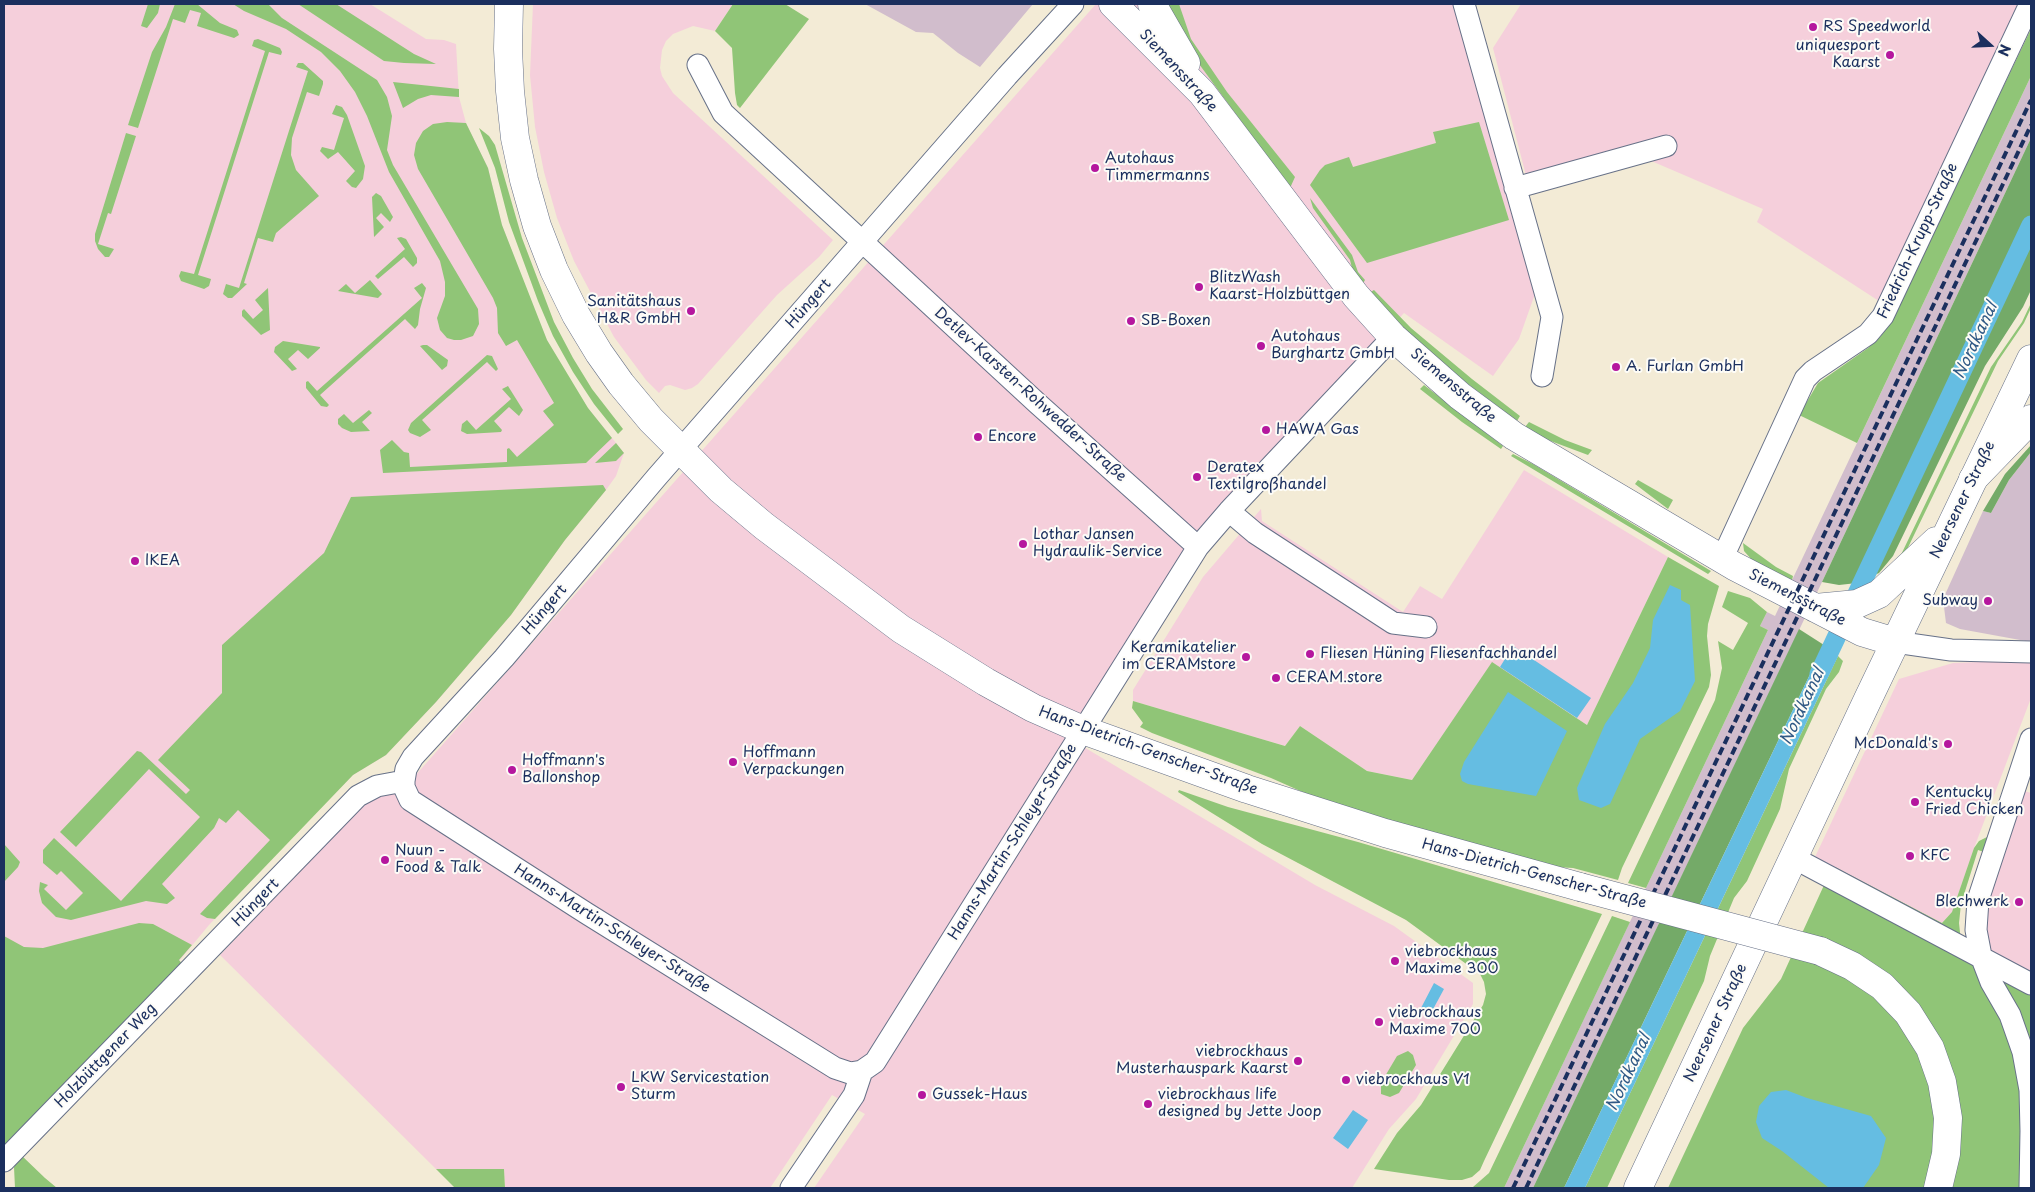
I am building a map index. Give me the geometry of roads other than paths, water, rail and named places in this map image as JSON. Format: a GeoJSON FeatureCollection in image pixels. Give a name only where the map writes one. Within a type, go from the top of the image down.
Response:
{"type":"FeatureCollection","features":[{"type":"Feature","properties":{"kind":"main road","name":"Hans-Dietrich-Genscher-Straße"},"geometry":{"type":"LineString","coordinates":[[510,4],[509,83],[515,138],[537,226],[554,270],[576,315],[621,384],[680,451],[764,526],[901,629],[986,682],[1033,708],[1083,730],[1247,789],[1376,830],[1580,887],[1820,950],[1852,966],[1882,986],[1908,1013],[1930,1048],[1942,1082],[1948,1118],[1946,1154],[1938,1188]]}},
{"type":"Feature","properties":{"kind":"main road","name":"Siemensstraße"},"geometry":{"type":"LineString","coordinates":[[1113,4],[1202,93],[1341,278],[1393,337],[1460,396],[1514,436],[1722,559],[1862,632],[1895,642]]}},
{"type":"Feature","properties":{"kind":"main road"},"geometry":{"type":"LineString","coordinates":[[1152,4],[1202,93]]}},
{"type":"Feature","properties":{"kind":"main road","name":"Neersener Straße"},"geometry":{"type":"LineString","coordinates":[[1641,1185],[1868,699],[2031,359]]}},
{"type":"Feature","properties":{"kind":"main road"},"geometry":{"type":"LineString","coordinates":[[1973,479],[2031,419]]}},
{"type":"Feature","properties":{"kind":"main road"},"geometry":{"type":"LineString","coordinates":[[1814,608],[1857,604],[1879,594],[1950,528]]}},
{"type":"Feature","properties":{"kind":"main road"},"geometry":{"type":"LineString","coordinates":[[1862,632],[1872,661],[1868,699]]}},
{"type":"Feature","properties":{"kind":"street","name":"Hüngert"},"geometry":{"type":"LineString","coordinates":[[209,951],[358,796],[377,786],[404,781],[406,768],[413,757],[504,658],[680,451],[863,241],[1007,76],[1074,4]]}},
{"type":"Feature","properties":{"kind":"street"},"geometry":{"type":"LineString","coordinates":[[1464,4],[1552,317],[1542,376]]}},
{"type":"Feature","properties":{"kind":"street","name":"Friedrich-Krupp-Straße"},"geometry":{"type":"LineString","coordinates":[[1722,559],[1806,379],[1813,371],[1868,334],[1883,316],[2030,4]]}},
{"type":"Feature","properties":{"kind":"street"},"geometry":{"type":"LineString","coordinates":[[698,65],[724,113],[863,241]]}},
{"type":"Feature","properties":{"kind":"street"},"geometry":{"type":"LineString","coordinates":[[1515,188],[1666,146]]}},
{"type":"Feature","properties":{"kind":"street","name":"Detlev-Karsten-Rohwedder-Straße"},"geometry":{"type":"LineString","coordinates":[[863,241],[1037,403],[1198,547]]}},
{"type":"Feature","properties":{"kind":"street","name":"Hanns-Martin-Schleyer-Straße"},"geometry":{"type":"LineString","coordinates":[[404,781],[404,787],[410,800],[423,810],[836,1068],[850,1073],[862,1071],[875,1062],[1198,547],[1393,337]]}},
{"type":"Feature","properties":{"kind":"street"},"geometry":{"type":"LineString","coordinates":[[1229,512],[1255,533],[1393,624],[1426,627]]}},
{"type":"Feature","properties":{"kind":"street"},"geometry":{"type":"LineString","coordinates":[[1895,642],[1951,650],[2031,652]]}},
{"type":"Feature","properties":{"kind":"street"},"geometry":{"type":"LineString","coordinates":[[2030,1188],[2030,1090],[2023,1052],[2010,1015],[1992,982],[1981,956],[1976,930],[1978,900],[2031,739]]}},
{"type":"Feature","properties":{"kind":"street"},"geometry":{"type":"LineString","coordinates":[[1794,858],[2031,984]]}},
{"type":"Feature","properties":{"kind":"street","name":"Holzbüttgener Weg"},"geometry":{"type":"LineString","coordinates":[[4,1161],[209,951]]}},
{"type":"Feature","properties":{"kind":"street","name":"Hanns-Martin-Schleyer-Straße"},"geometry":{"type":"LineString","coordinates":[[791,1188],[854,1095],[862,1071]]}},
{"type":"Feature","properties":{"kind":"water"},"geometry":{"type":"Polygon","coordinates":[[[1670,585],[1681,590],[1681,600],[1690,605],[1695,681],[1680,711],[1640,739],[1610,804],[1601,808],[1579,800],[1577,788],[1605,724],[1633,683],[1650,648],[1653,620],[1670,585]]]}},
{"type":"Feature","properties":{"kind":"water"},"geometry":{"type":"Polygon","coordinates":[[[1824,645],[1838,656],[1585,1188],[1564,1188],[1824,645]]]}},
{"type":"Feature","properties":{"kind":"water"},"geometry":{"type":"Polygon","coordinates":[[[1513,646],[1591,698],[1577,718],[1500,667],[1513,646]]]}},
{"type":"Feature","properties":{"kind":"water"},"geometry":{"type":"Polygon","coordinates":[[[1508,692],[1567,731],[1536,796],[1468,784],[1462,781],[1460,774],[1464,762],[1508,692]]]}},
{"type":"Feature","properties":{"kind":"water"},"geometry":{"type":"Polygon","coordinates":[[[1434,983],[1444,989],[1431,1013],[1421,1008],[1434,983]]]}},
{"type":"Feature","properties":{"kind":"water"},"geometry":{"type":"Polygon","coordinates":[[[1786,1090],[1807,1098],[1871,1116],[1886,1138],[1879,1165],[1863,1188],[1829,1188],[1782,1151],[1762,1138],[1756,1122],[1759,1106],[1771,1092],[1786,1090]]]}},
{"type":"Feature","properties":{"kind":"water"},"geometry":{"type":"Polygon","coordinates":[[[1353,1110],[1368,1120],[1348,1149],[1333,1138],[1353,1110]]]}},
{"type":"Feature","properties":{"kind":"waterway","name":"Nordkanal"},"geometry":{"type":"LineString","coordinates":[[1819,674],[2031,225]]}},
{"type":"Feature","properties":{"kind":"railway"},"geometry":{"type":"LineString","coordinates":[[1513,1188],[2031,100]]}},
{"type":"Feature","properties":{"kind":"railway"},"geometry":{"type":"LineString","coordinates":[[1526,1188],[2031,125]]}},
{"type":"Feature","properties":{"kind":"place","name":"RS Speedworld"},"geometry":{"type":"Point","coordinates":[1813,27]}},
{"type":"Feature","properties":{"kind":"place","name":"uniquesport Kaarst"},"geometry":{"type":"Point","coordinates":[1890,55]}},
{"type":"Feature","properties":{"kind":"place","name":"Autohaus Timmermanns"},"geometry":{"type":"Point","coordinates":[1095,168]}},
{"type":"Feature","properties":{"kind":"place","name":"BlitzWash Kaarst-Holzbüttgen"},"geometry":{"type":"Point","coordinates":[1199,287]}},
{"type":"Feature","properties":{"kind":"place","name":"Sanitätshaus H&R GmbH"},"geometry":{"type":"Point","coordinates":[691,311]}},
{"type":"Feature","properties":{"kind":"place","name":"SB-Boxen"},"geometry":{"type":"Point","coordinates":[1131,321]}},
{"type":"Feature","properties":{"kind":"place","name":"Autohaus Burghartz GmbH"},"geometry":{"type":"Point","coordinates":[1261,346]}},
{"type":"Feature","properties":{"kind":"place","name":"A. Furlan GmbH"},"geometry":{"type":"Point","coordinates":[1616,367]}},
{"type":"Feature","properties":{"kind":"place","name":"HAWA Gas"},"geometry":{"type":"Point","coordinates":[1266,430]}},
{"type":"Feature","properties":{"kind":"place","name":"Encore"},"geometry":{"type":"Point","coordinates":[978,437]}},
{"type":"Feature","properties":{"kind":"place","name":"Deratex Textilgroßhandel"},"geometry":{"type":"Point","coordinates":[1197,477]}},
{"type":"Feature","properties":{"kind":"place","name":"Lothar Jansen Hydraulik-Service"},"geometry":{"type":"Point","coordinates":[1023,544]}},
{"type":"Feature","properties":{"kind":"place","name":"IKEA"},"geometry":{"type":"Point","coordinates":[135,561]}},
{"type":"Feature","properties":{"kind":"place","name":"Subway"},"geometry":{"type":"Point","coordinates":[1988,601]}},
{"type":"Feature","properties":{"kind":"place","name":"Fliesen Hüning Fliesenfachhandel"},"geometry":{"type":"Point","coordinates":[1310,654]}},
{"type":"Feature","properties":{"kind":"place","name":"Keramikatelier im CERAMstore"},"geometry":{"type":"Point","coordinates":[1246,657]}},
{"type":"Feature","properties":{"kind":"place","name":"CERAM.store"},"geometry":{"type":"Point","coordinates":[1276,678]}},
{"type":"Feature","properties":{"kind":"place","name":"McDonald's"},"geometry":{"type":"Point","coordinates":[1948,744]}},
{"type":"Feature","properties":{"kind":"place","name":"Hoffmann Verpackungen"},"geometry":{"type":"Point","coordinates":[733,762]}},
{"type":"Feature","properties":{"kind":"place","name":"Hoffmann's Ballonshop"},"geometry":{"type":"Point","coordinates":[512,770]}},
{"type":"Feature","properties":{"kind":"place","name":"Kentucky Fried Chicken"},"geometry":{"type":"Point","coordinates":[1915,802]}},
{"type":"Feature","properties":{"kind":"place","name":"KFC"},"geometry":{"type":"Point","coordinates":[1910,856]}},
{"type":"Feature","properties":{"kind":"place","name":"Nuun - Food & Talk"},"geometry":{"type":"Point","coordinates":[385,860]}},
{"type":"Feature","properties":{"kind":"place","name":"Blechwerk"},"geometry":{"type":"Point","coordinates":[2019,902]}},
{"type":"Feature","properties":{"kind":"place","name":"viebrockhaus Maxime 300"},"geometry":{"type":"Point","coordinates":[1395,961]}},
{"type":"Feature","properties":{"kind":"place","name":"viebrockhaus Maxime 700"},"geometry":{"type":"Point","coordinates":[1379,1022]}},
{"type":"Feature","properties":{"kind":"place","name":"viebrockhaus Musterhauspark Kaarst"},"geometry":{"type":"Point","coordinates":[1298,1061]}},
{"type":"Feature","properties":{"kind":"place","name":"viebrockhaus V1"},"geometry":{"type":"Point","coordinates":[1346,1080]}},
{"type":"Feature","properties":{"kind":"place","name":"LKW Servicestation Sturm"},"geometry":{"type":"Point","coordinates":[621,1087]}},
{"type":"Feature","properties":{"kind":"place","name":"Gussek-Haus"},"geometry":{"type":"Point","coordinates":[922,1095]}},
{"type":"Feature","properties":{"kind":"place","name":"viebrockhaus life designed by Jette Joop"},"geometry":{"type":"Point","coordinates":[1148,1104]}}]}
